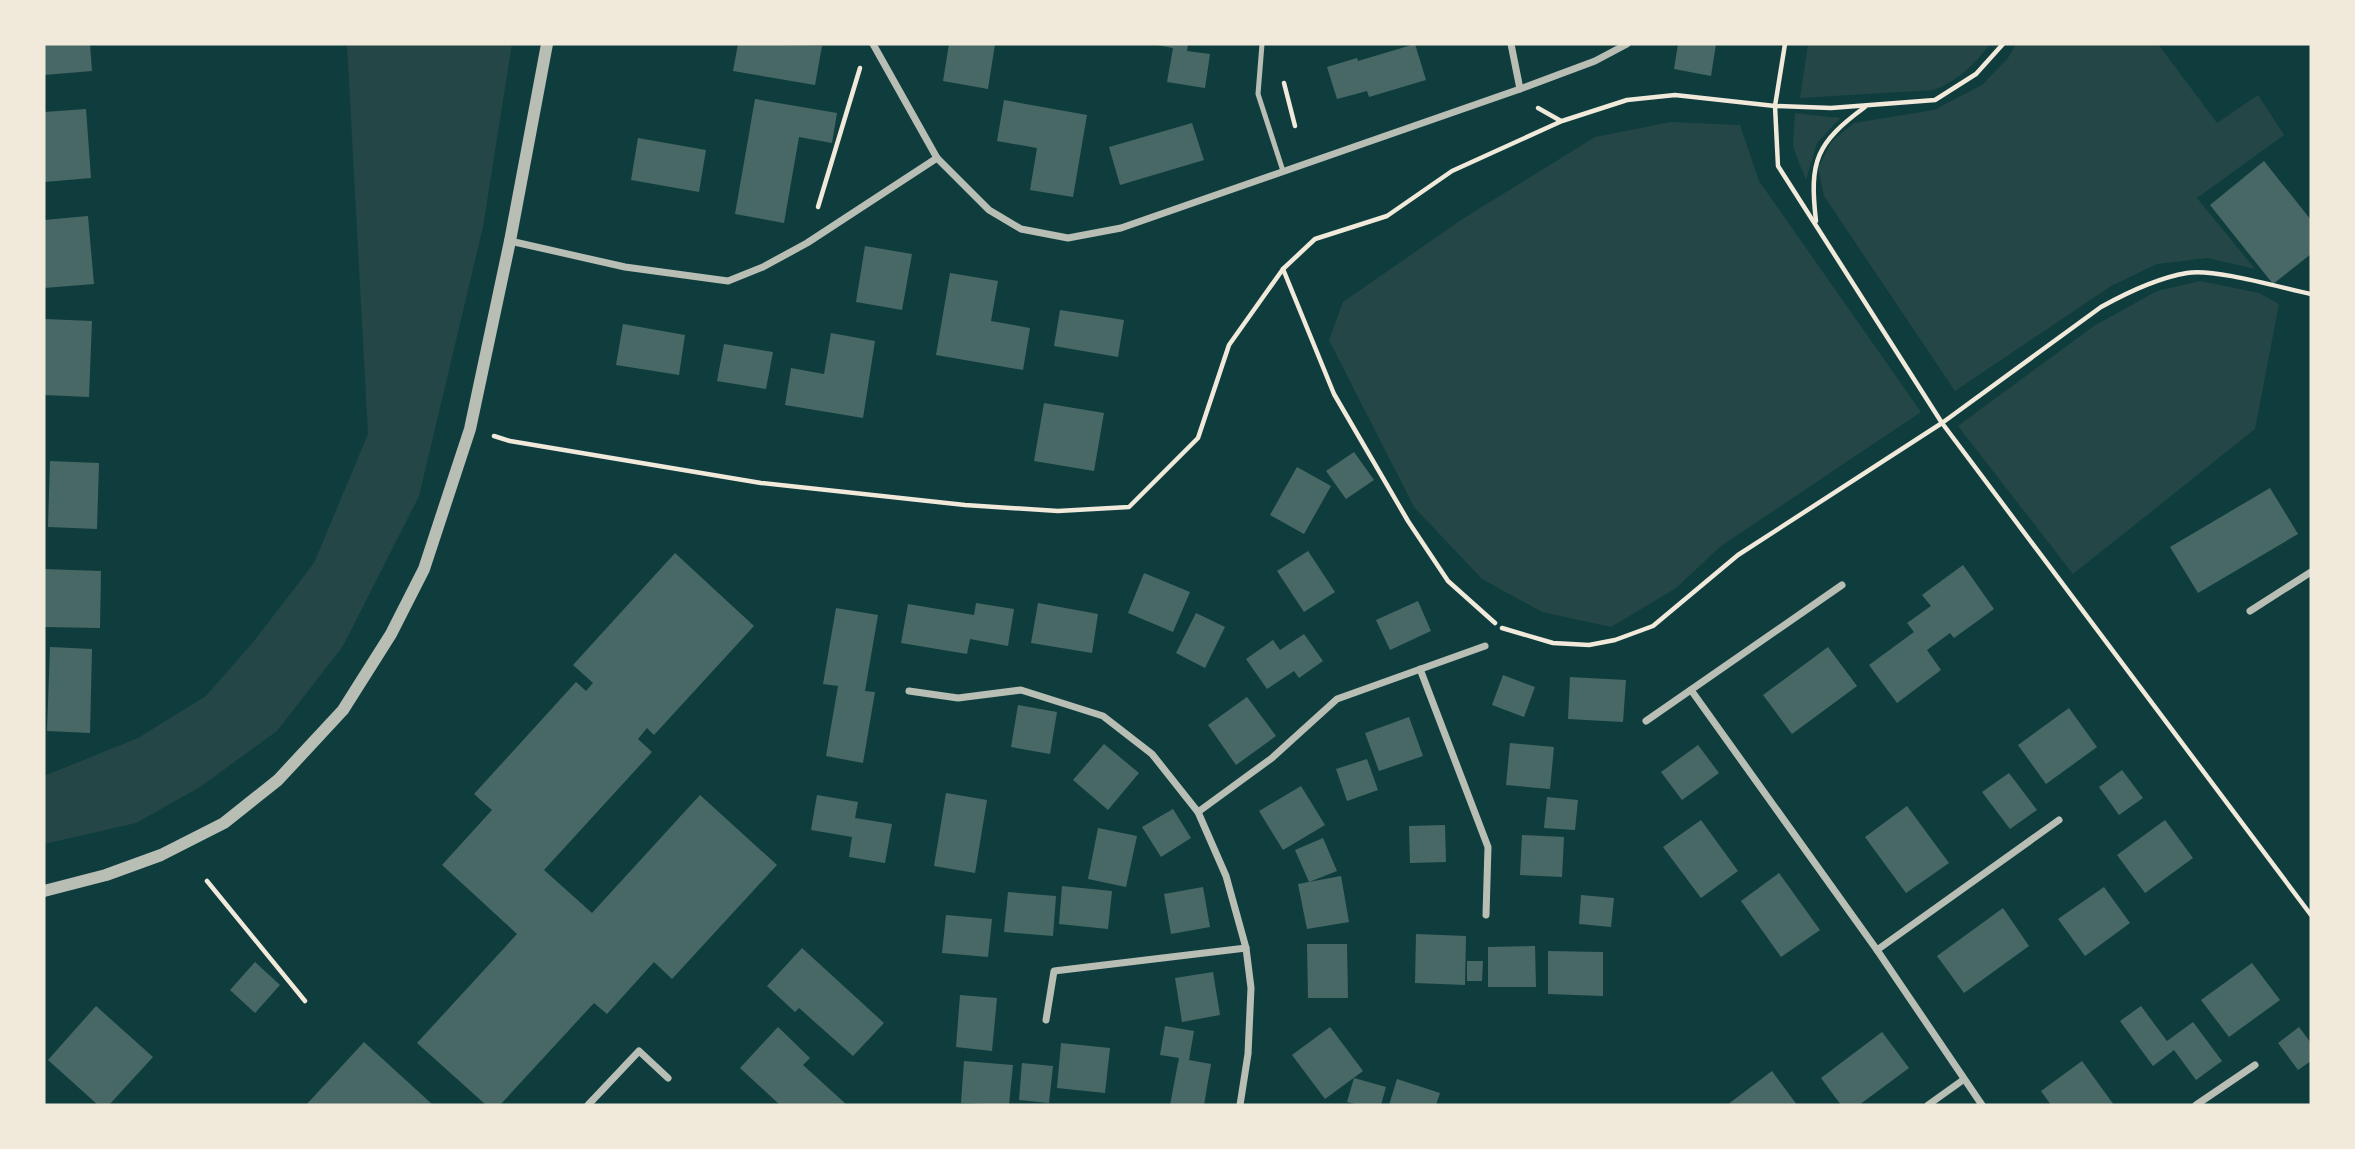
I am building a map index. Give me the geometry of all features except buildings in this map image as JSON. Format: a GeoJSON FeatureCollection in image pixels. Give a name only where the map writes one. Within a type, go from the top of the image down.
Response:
{"type":"FeatureCollection","features":[{"type":"Feature","properties":{"kind":"street"},"geometry":{"type":"LineString","coordinates":[[44,891],[106,875],[161,855],[224,823],[278,779],[343,710],[391,634],[424,569],[470,429],[510,241],[547,44]]}},
{"type":"Feature","properties":{"kind":"street"},"geometry":{"type":"LineString","coordinates":[[873,44],[937,159],[989,210],[1021,229],[1068,238],[1121,228],[1283,172],[1520,89],[1595,61],[1627,44]]}},
{"type":"Feature","properties":{"kind":"street"},"geometry":{"type":"LineString","coordinates":[[1511,44],[1520,89]]}},
{"type":"Feature","properties":{"kind":"street"},"geometry":{"type":"LineString","coordinates":[[510,241],[625,267],[728,281],[762,267],[807,243],[937,159]]}},
{"type":"Feature","properties":{"kind":"street"},"geometry":{"type":"LineString","coordinates":[[2250,611],[2311,572]]}},
{"type":"Feature","properties":{"kind":"street"},"geometry":{"type":"LineString","coordinates":[[1646,721],[1842,585]]}},
{"type":"Feature","properties":{"kind":"street"},"geometry":{"type":"LineString","coordinates":[[1198,812],[1272,758],[1337,699],[1485,646]]}},
{"type":"Feature","properties":{"kind":"street"},"geometry":{"type":"LineString","coordinates":[[1420,669],[1488,847],[1486,915]]}},
{"type":"Feature","properties":{"kind":"street"},"geometry":{"type":"LineString","coordinates":[[909,691],[958,698],[1021,690],[1103,716],[1152,754],[1198,812],[1226,876],[1246,948],[1251,988],[1248,1054],[1240,1105]]}},
{"type":"Feature","properties":{"kind":"street"},"geometry":{"type":"LineString","coordinates":[[1691,690],[1877,950],[1982,1105]]}},
{"type":"Feature","properties":{"kind":"street"},"geometry":{"type":"LineString","coordinates":[[1877,950],[2059,820]]}},
{"type":"Feature","properties":{"kind":"street"},"geometry":{"type":"LineString","coordinates":[[1046,1020],[1054,971],[1246,948]]}},
{"type":"Feature","properties":{"kind":"street"},"geometry":{"type":"LineString","coordinates":[[588,1105],[639,1051],[668,1078]]}},
{"type":"Feature","properties":{"kind":"street"},"geometry":{"type":"LineString","coordinates":[[2196,1105],[2255,1065]]}},
{"type":"Feature","properties":{"kind":"street"},"geometry":{"type":"LineString","coordinates":[[1928,1105],[1963,1080]]}},
{"type":"Feature","properties":{"kind":"lane"},"geometry":{"type":"LineString","coordinates":[[1262,44],[1258,94],[1283,172]]}},
{"type":"Feature","properties":{"kind":"path"},"geometry":{"type":"LineString","coordinates":[[1785,44],[1775,106],[1778,166],[1942,423],[2311,915]]}},
{"type":"Feature","properties":{"kind":"path"},"geometry":{"type":"LineString","coordinates":[[470,429],[510,441],[761,483],[992,507],[1058,511],[1129,507],[1198,438],[1229,345],[1283,269],[1315,239],[1387,216],[1452,171],[1575,117],[1627,100],[1675,95],[1775,106],[1865,107],[1935,100],[1976,74],[2003,44]]}},
{"type":"Feature","properties":{"kind":"path"},"geometry":{"type":"LineString","coordinates":[[807,243],[863,57]]}},
{"type":"Feature","properties":{"kind":"path"},"geometry":{"type":"LineString","coordinates":[[1281,73],[1305,163]]}},
{"type":"Feature","properties":{"kind":"path"},"geometry":{"type":"LineString","coordinates":[[1816,225],[1813,176],[1819,152],[1831,134],[1865,107]]}},
{"type":"Feature","properties":{"kind":"path"},"geometry":{"type":"LineString","coordinates":[[1283,269],[1334,394],[1408,521],[1448,581],[1500,628],[1553,643],[1589,645],[1653,626],[1738,555],[1942,423],[2101,307],[2130,291],[2190,272],[2216,274],[2311,294]]}},
{"type":"Feature","properties":{"kind":"path"},"geometry":{"type":"LineString","coordinates":[[206,881],[305,1001]]}},
{"type":"Feature","properties":{"kind":"shaded area"},"geometry":{"type":"Polygon","coordinates":[[[347,44],[512,44],[483,227],[419,496],[343,646],[277,731],[200,787],[136,823],[44,844],[44,776],[138,738],[206,696],[254,641],[314,563],[368,434],[347,44]]]}},
{"type":"Feature","properties":{"kind":"shaded area"},"geometry":{"type":"Polygon","coordinates":[[[1808,44],[1990,44],[1965,71],[1934,90],[1800,98],[1808,44]]]}},
{"type":"Feature","properties":{"kind":"shaded area"},"geometry":{"type":"Polygon","coordinates":[[[2016,44],[2158,44],[2217,123],[2258,95],[2284,135],[2197,198],[2255,269],[2208,258],[2157,264],[2111,286],[1955,391],[1824,196],[1818,168],[1832,141],[1854,123],[1934,110],[1982,85],[2008,58],[2016,44]]]}},
{"type":"Feature","properties":{"kind":"shaded area"},"geometry":{"type":"Polygon","coordinates":[[[1795,113],[1840,118],[1817,143],[1806,180],[1793,147],[1795,113]]]}},
{"type":"Feature","properties":{"kind":"shaded area"},"geometry":{"type":"Polygon","coordinates":[[[1671,122],[1740,125],[1759,181],[1921,412],[1721,546],[1676,588],[1611,627],[1542,612],[1482,579],[1414,507],[1329,340],[1343,302],[1464,218],[1595,137],[1671,122]]]}},
{"type":"Feature","properties":{"kind":"shaded area"},"geometry":{"type":"Polygon","coordinates":[[[2200,281],[2259,293],[2279,304],[2255,429],[2073,574],[1958,426],[2094,326],[2157,291],[2200,281]]]}}]}
